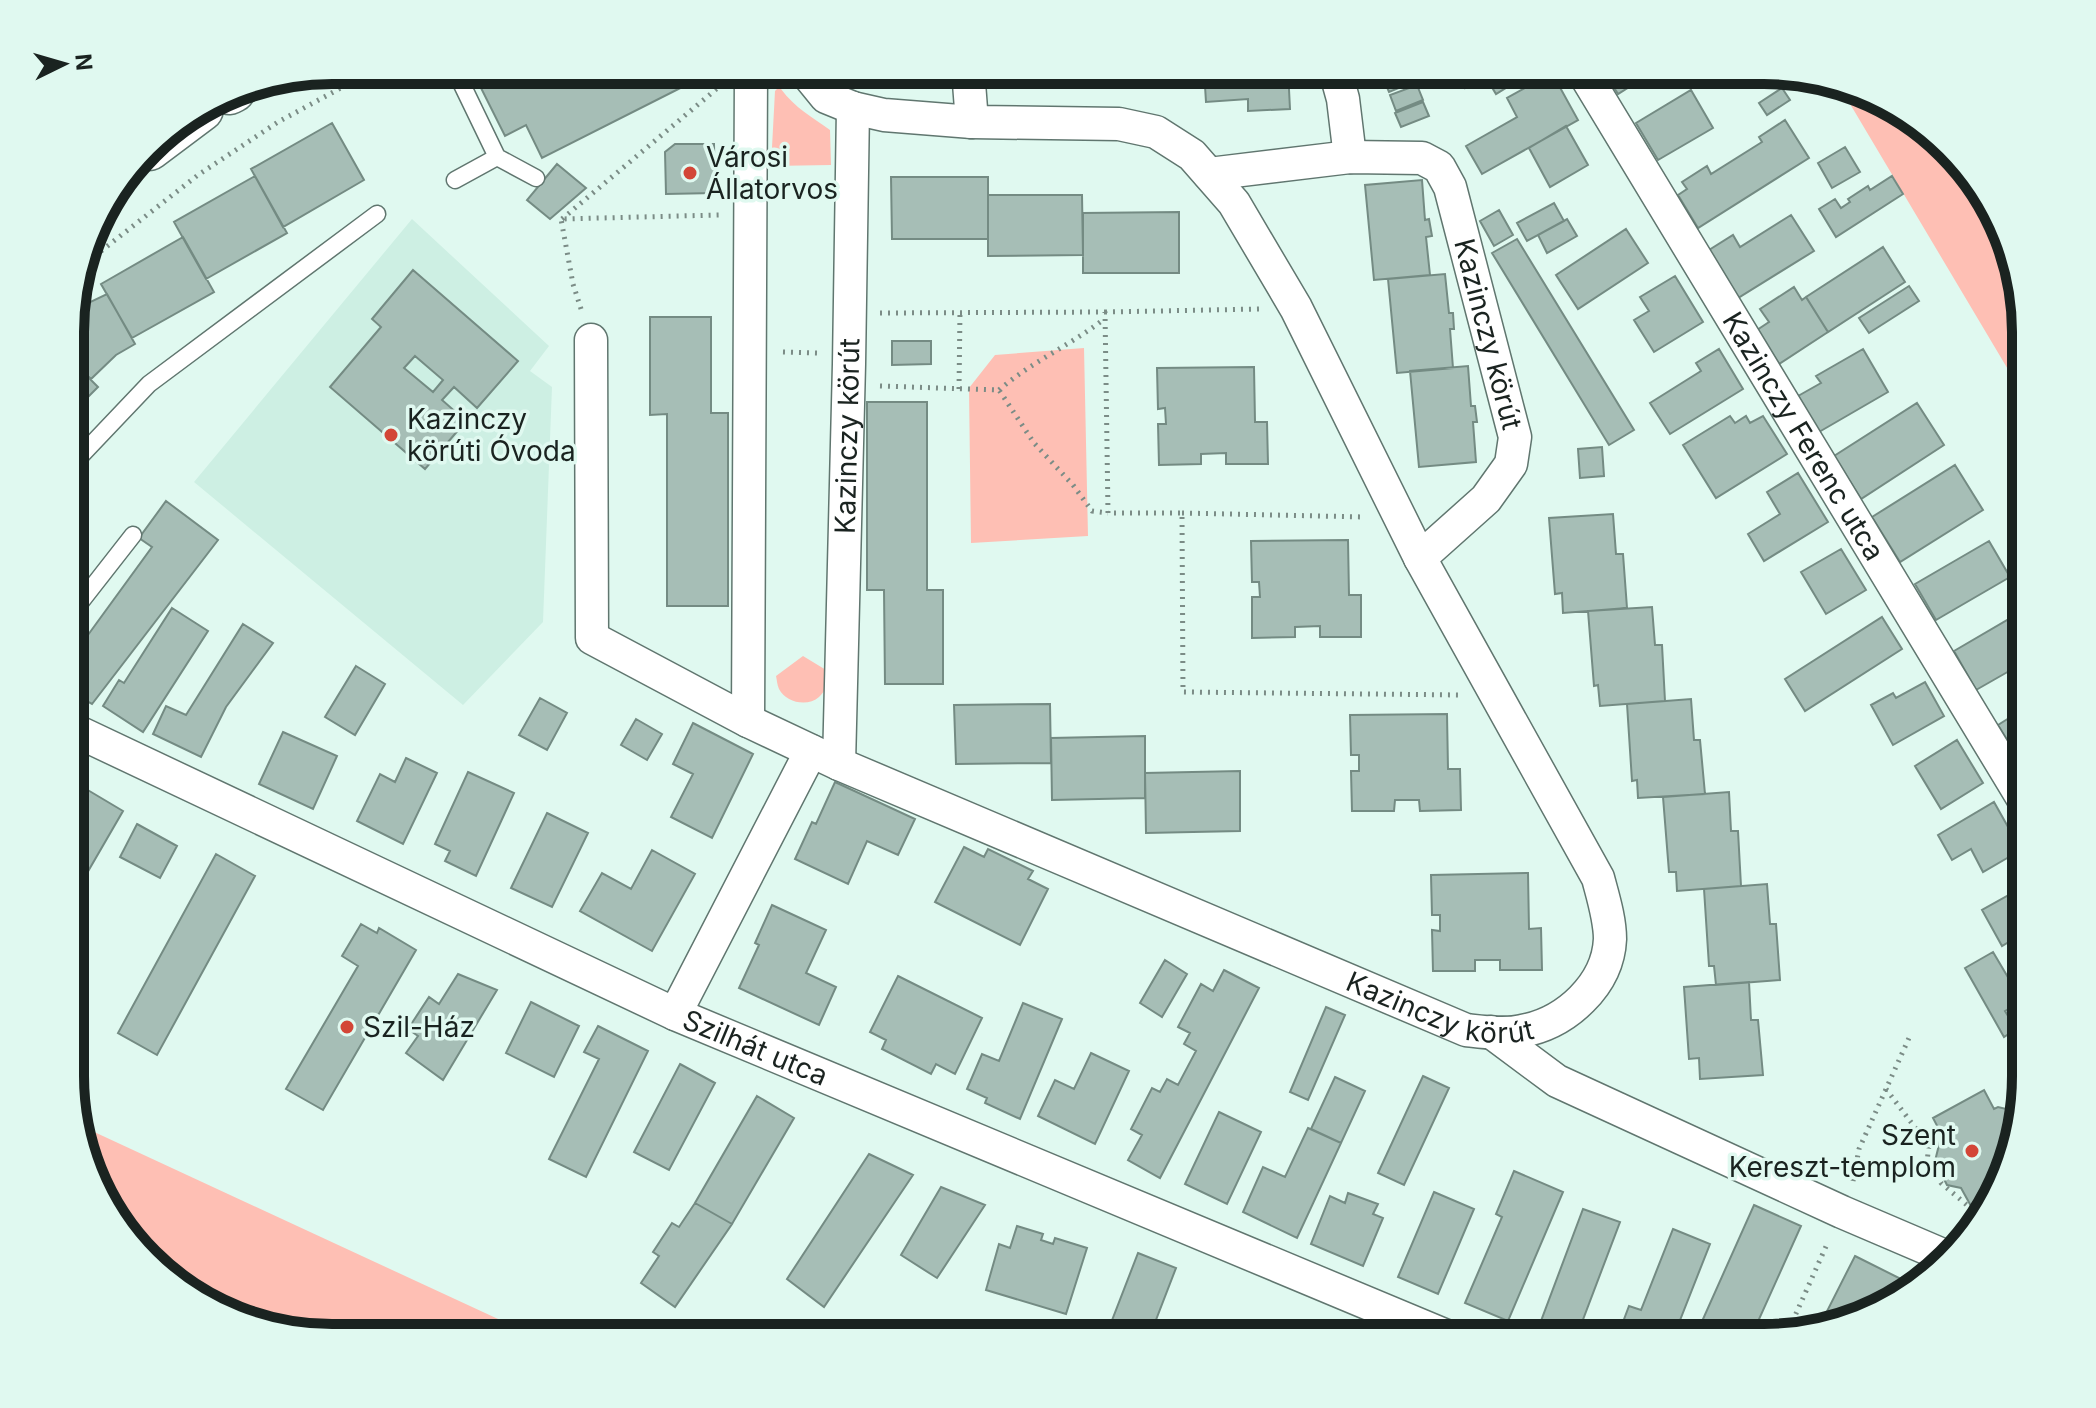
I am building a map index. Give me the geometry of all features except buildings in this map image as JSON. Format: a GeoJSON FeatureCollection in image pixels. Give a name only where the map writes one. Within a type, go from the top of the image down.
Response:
{"type":"FeatureCollection","features":[{"type":"Feature","properties":{"kind":"street"},"geometry":{"type":"LineString","coordinates":[[1339,84],[1350,157]]}},
{"type":"Feature","properties":{"kind":"street","name":"Kazinczy Ferenc utca"},"geometry":{"type":"LineString","coordinates":[[1591,84],[2011,779]]}},
{"type":"Feature","properties":{"kind":"street"},"geometry":{"type":"LineString","coordinates":[[740,85],[750,214],[748,721]]}},
{"type":"Feature","properties":{"kind":"street","name":"Kazinczy körút"},"geometry":{"type":"LineString","coordinates":[[591,340],[592,638],[748,721],[825,757],[1466,1030],[1520,1032],[1544,1025],[1572,1009],[1589,990],[1605,965],[1610,938],[1598,878],[1420,558],[1296,308],[1234,203],[1192,155],[1156,132],[1119,124],[972,122],[884,115],[853,108],[826,97],[816,85]]}},
{"type":"Feature","properties":{"kind":"street"},"geometry":{"type":"LineString","coordinates":[[969,85],[972,122]]}},
{"type":"Feature","properties":{"kind":"street","name":"Kazinczy körút"},"geometry":{"type":"LineString","coordinates":[[675,1014],[825,757],[849,316],[853,108]]}},
{"type":"Feature","properties":{"kind":"street","name":"Kazinczy körút"},"geometry":{"type":"LineString","coordinates":[[1209,174],[1350,157],[1422,158],[1439,167],[1450,187],[1515,437],[1511,464],[1486,499],[1420,558]]}},
{"type":"Feature","properties":{"kind":"street","name":"Szilhát utca"},"geometry":{"type":"LineString","coordinates":[[84,735],[675,1014],[1416,1323]]}},
{"type":"Feature","properties":{"kind":"street"},"geometry":{"type":"LineString","coordinates":[[1491,1032],[1557,1081],[1937,1253]]}},
{"type":"Feature","properties":{"kind":"lane"},"geometry":{"type":"LineString","coordinates":[[462,85],[497,157],[536,178]]}},
{"type":"Feature","properties":{"kind":"lane"},"geometry":{"type":"LineString","coordinates":[[455,180],[497,157]]}},
{"type":"Feature","properties":{"kind":"lane"},"geometry":{"type":"LineString","coordinates":[[84,452],[149,384],[377,214]]}},
{"type":"Feature","properties":{"kind":"lane"},"geometry":{"type":"LineString","coordinates":[[84,598],[133,535]]}},
{"type":"Feature","properties":{"kind":"path"},"geometry":{"type":"LineString","coordinates":[[96,255],[198,175],[278,122],[346,85]]}},
{"type":"Feature","properties":{"kind":"path"},"geometry":{"type":"LineString","coordinates":[[561,219],[727,85]]}},
{"type":"Feature","properties":{"kind":"path"},"geometry":{"type":"LineString","coordinates":[[561,219],[750,214]]}},
{"type":"Feature","properties":{"kind":"path"},"geometry":{"type":"LineString","coordinates":[[561,219],[573,284],[591,340]]}},
{"type":"Feature","properties":{"kind":"path"},"geometry":{"type":"LineString","coordinates":[[849,316],[960,311],[1105,315],[1296,308]]}},
{"type":"Feature","properties":{"kind":"path"},"geometry":{"type":"LineString","coordinates":[[959,389],[960,311]]}},
{"type":"Feature","properties":{"kind":"path"},"geometry":{"type":"LineString","coordinates":[[875,386],[999,390],[1014,377],[1081,337],[1105,315]]}},
{"type":"Feature","properties":{"kind":"path"},"geometry":{"type":"LineString","coordinates":[[1105,315],[1108,513]]}},
{"type":"Feature","properties":{"kind":"path"},"geometry":{"type":"LineString","coordinates":[[750,352],[822,353]]}},
{"type":"Feature","properties":{"kind":"path"},"geometry":{"type":"LineString","coordinates":[[999,390],[1034,443],[1073,485],[1092,511],[1400,517]]}},
{"type":"Feature","properties":{"kind":"path"},"geometry":{"type":"LineString","coordinates":[[1182,513],[1183,692],[1498,696]]}},
{"type":"Feature","properties":{"kind":"path"},"geometry":{"type":"LineString","coordinates":[[1859,1149],[1909,1038]]}},
{"type":"Feature","properties":{"kind":"path"},"geometry":{"type":"LineString","coordinates":[[1886,1089],[1929,1146],[1927,1161],[1941,1183],[1968,1206],[1975,1206]]}},
{"type":"Feature","properties":{"kind":"shaded area"},"geometry":{"type":"Polygon","coordinates":[[[777,89],[781,89],[798,107],[830,130],[831,165],[771,166],[777,89]]]}},
{"type":"Feature","properties":{"kind":"shaded area"},"geometry":{"type":"Polygon","coordinates":[[[1847,98],[1902,126],[1928,146],[1961,181],[1979,208],[2004,268],[2010,300],[2011,374],[1847,98]]]}},
{"type":"Feature","properties":{"kind":"shaded area","name":"Kazinczy körúti Óvoda"},"geometry":{"type":"Polygon","coordinates":[[[412,219],[549,346],[530,371],[552,387],[543,622],[463,705],[194,482],[412,219]]]}},
{"type":"Feature","properties":{"kind":"shaded area"},"geometry":{"type":"Polygon","coordinates":[[[1084,348],[1088,536],[971,543],[969,388],[995,355],[1084,348]]]}},
{"type":"Feature","properties":{"kind":"shaded area"},"geometry":{"type":"Polygon","coordinates":[[[803,656],[831,673],[821,695],[803,703],[782,694],[776,676],[803,656]]]}},
{"type":"Feature","properties":{"kind":"shaded area"},"geometry":{"type":"Polygon","coordinates":[[[91,1130],[509,1324],[300,1322],[268,1316],[237,1305],[194,1282],[168,1262],[135,1227],[103,1171],[91,1130]]]}},
{"type":"Feature","properties":{"kind":"place","name":"Városi Állatorvos"},"geometry":{"type":"Point","coordinates":[690,173]}},
{"type":"Feature","properties":{"kind":"place","name":"Kazinczy körúti Óvoda"},"geometry":{"type":"Point","coordinates":[391,435]}},
{"type":"Feature","properties":{"kind":"place","name":"Szil-Ház"},"geometry":{"type":"Point","coordinates":[347,1027]}},
{"type":"Feature","properties":{"kind":"place","name":"Szent Kereszt-templom"},"geometry":{"type":"Point","coordinates":[1972,1151]}}]}
